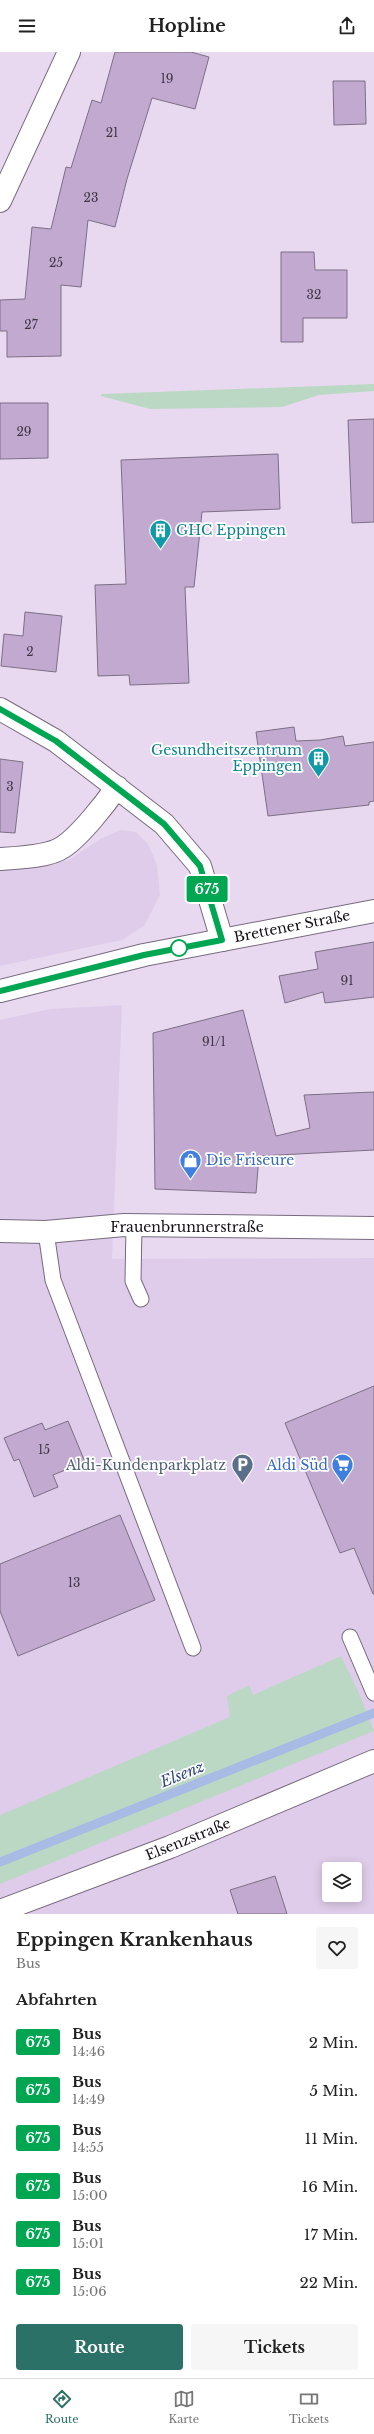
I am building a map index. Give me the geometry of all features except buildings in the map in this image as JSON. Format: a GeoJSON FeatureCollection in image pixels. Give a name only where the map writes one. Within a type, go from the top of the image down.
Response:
{"type":"FeatureCollection","features":[{"type":"Feature","properties":{"kind":"street"},"geometry":{"type":"LineString","coordinates":[[0,201],[69,52]]}},
{"type":"Feature","properties":{"kind":"street"},"geometry":{"type":"LineString","coordinates":[[0,709],[56,741],[164,824],[200,866],[222,940]]}},
{"type":"Feature","properties":{"kind":"street"},"geometry":{"type":"LineString","coordinates":[[0,859],[40,854],[63,847],[103,807],[117,787]]}},
{"type":"Feature","properties":{"kind":"street","name":"Brettener Straße"},"geometry":{"type":"LineString","coordinates":[[0,990],[144,955],[374,911]]}},
{"type":"Feature","properties":{"kind":"street","name":"Frauenbrunnerstraße"},"geometry":{"type":"LineString","coordinates":[[0,1231],[46,1232],[134,1225],[374,1228]]}},
{"type":"Feature","properties":{"kind":"street","name":"Elsenzstraße"},"geometry":{"type":"LineString","coordinates":[[0,1911],[170,1847],[374,1761]]}},
{"type":"Feature","properties":{"kind":"lane"},"geometry":{"type":"LineString","coordinates":[[134,1225],[133,1281],[140,1299]]}},
{"type":"Feature","properties":{"kind":"lane"},"geometry":{"type":"LineString","coordinates":[[46,1232],[53,1280],[193,1648]]}},
{"type":"Feature","properties":{"kind":"lane"},"geometry":{"type":"LineString","coordinates":[[350,1637],[372,1689]]}},
{"type":"Feature","properties":{"kind":"shaded area"},"geometry":{"type":"Polygon","coordinates":[[[121,830],[136,832],[148,844],[157,865],[160,895],[144,926],[122,940],[0,966],[0,866],[67,861],[102,838],[121,830]]]}},
{"type":"Feature","properties":{"kind":"shaded area"},"geometry":{"type":"Polygon","coordinates":[[[122,1005],[112,1259],[374,1258],[374,1914],[0,1914],[0,1020],[50,1009],[122,1005]]]}},
{"type":"Feature","properties":{"kind":"green space"},"geometry":{"type":"Polygon","coordinates":[[[374,384],[374,391],[319,395],[282,407],[150,409],[101,396],[101,394],[374,384]]]}},
{"type":"Feature","properties":{"kind":"green space"},"geometry":{"type":"Polygon","coordinates":[[[341,1656],[358,1691],[374,1731],[0,1884],[0,1815],[230,1717],[227,1696],[249,1685],[253,1695],[341,1656]]]}},
{"type":"Feature","properties":{"kind":"waterway","name":"Elsenz"},"geometry":{"type":"LineString","coordinates":[[0,1862],[374,1713]]}},
{"type":"Feature","properties":{"kind":"bus line","name":"675"},"geometry":{"type":"LineString","coordinates":[[0,709],[56,741],[164,824],[200,866],[222,940],[144,955],[0,991]]}},
{"type":"Feature","properties":{"kind":"place","name":"GHC Eppingen"},"geometry":{"type":"Point","coordinates":[161,550]}},
{"type":"Feature","properties":{"kind":"place","name":"Gesundheitszentrum Eppingen"},"geometry":{"type":"Point","coordinates":[318,778]}},
{"type":"Feature","properties":{"kind":"place","name":"Die Friseure"},"geometry":{"type":"Point","coordinates":[191,1180]}},
{"type":"Feature","properties":{"kind":"place","name":"Aldi-Kundenparkplatz"},"geometry":{"type":"Point","coordinates":[242,1484]}},
{"type":"Feature","properties":{"kind":"place","name":"Aldi Süd"},"geometry":{"type":"Point","coordinates":[343,1484]}}]}
